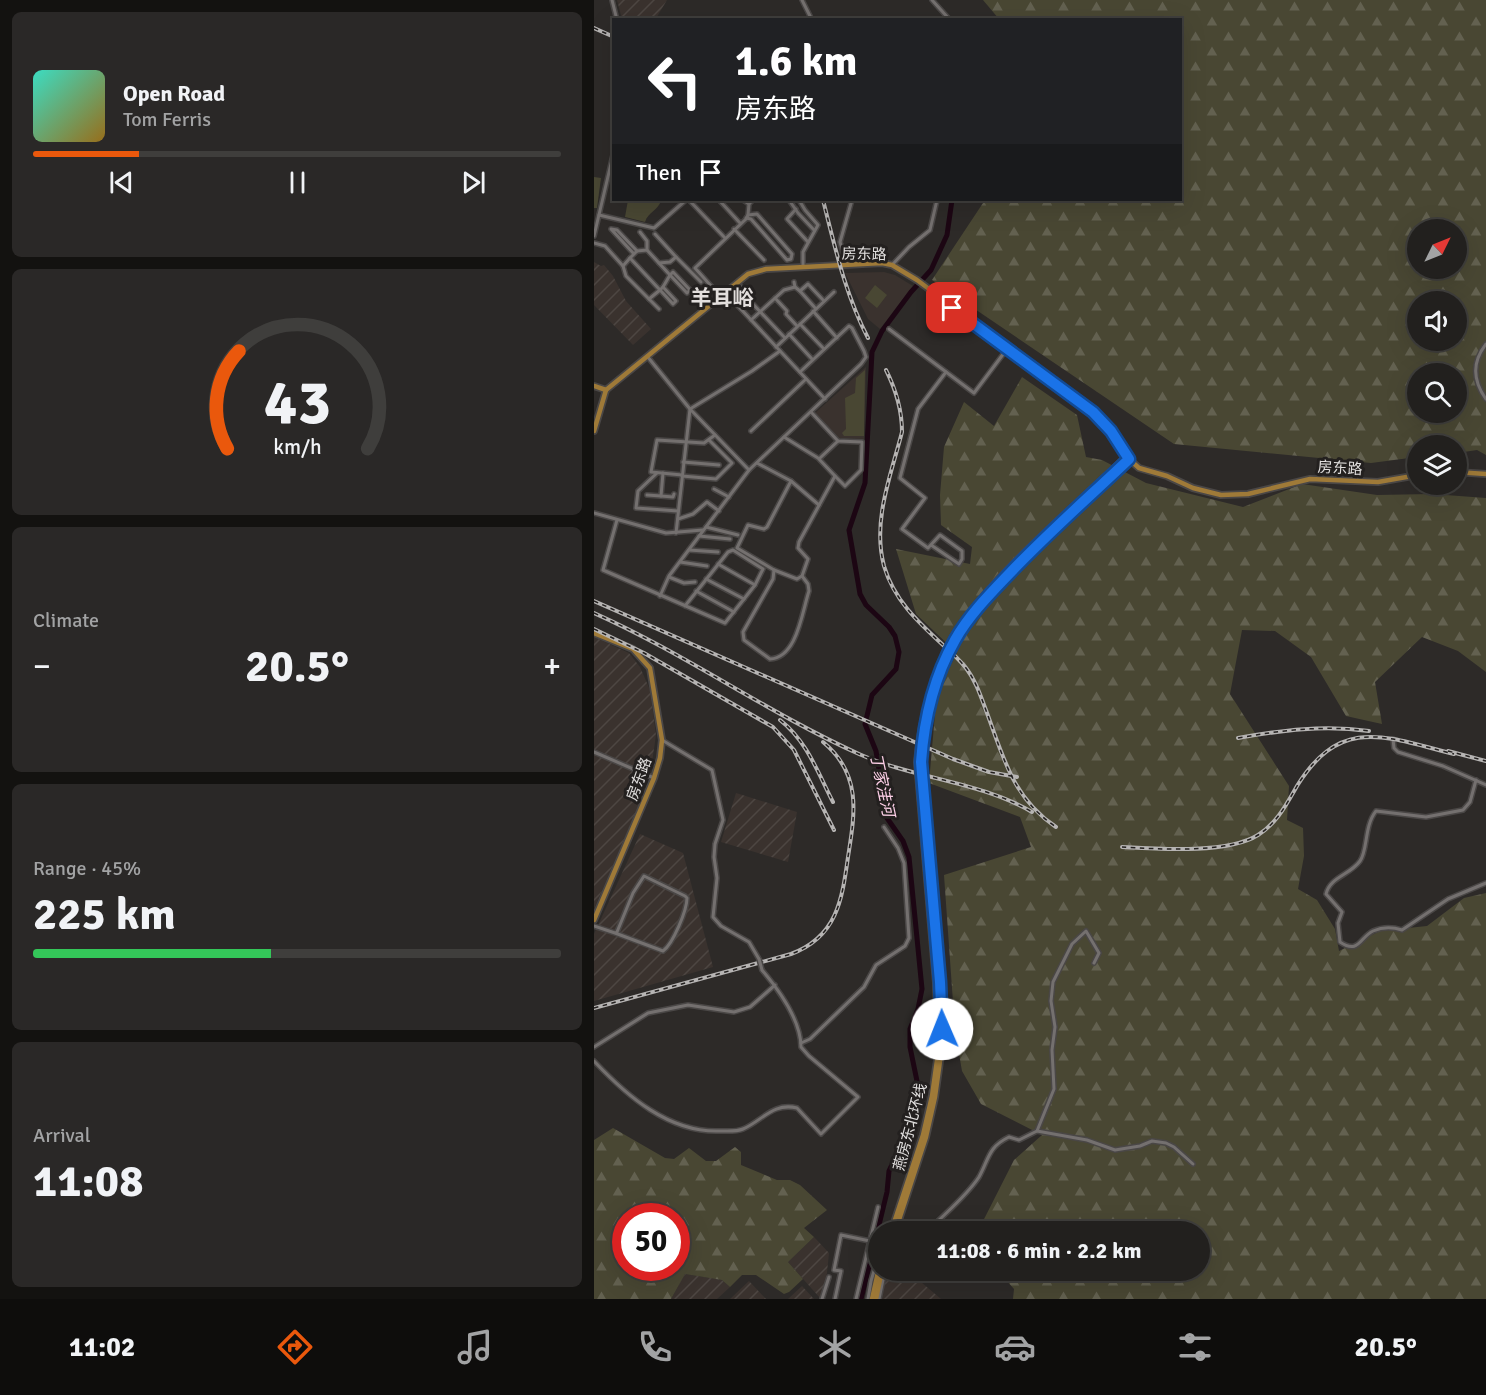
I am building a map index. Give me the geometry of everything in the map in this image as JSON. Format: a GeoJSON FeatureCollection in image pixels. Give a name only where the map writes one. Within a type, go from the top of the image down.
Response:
{"type":"FeatureCollection","features":[{"type":"Feature","properties":{"kind":"main road","name":"房东路"},"geometry":{"type":"LineString","coordinates":[[606,390],[720,296],[753,272],[766,268],[892,265],[916,280],[1093,412],[1111,431],[1128,458],[1143,470],[1167,476],[1193,488],[1221,495],[1248,494],[1310,478],[1378,482],[1407,478]]}},
{"type":"Feature","properties":{"kind":"main road"},"geometry":{"type":"LineString","coordinates":[[594,386],[606,390],[594,431]]}},
{"type":"Feature","properties":{"kind":"main road","name":"燕房东北环线"},"geometry":{"type":"LineString","coordinates":[[897,1221],[926,1137],[941,1054],[940,982],[921,762],[924,729],[932,698],[953,639],[969,619],[1044,538],[1128,458]]}},
{"type":"Feature","properties":{"kind":"main road"},"geometry":{"type":"LineString","coordinates":[[1467,473],[1486,474]]}},
{"type":"Feature","properties":{"kind":"main road","name":"房东路"},"geometry":{"type":"LineString","coordinates":[[594,633],[633,649],[650,669],[662,740],[654,778],[594,920]]}},
{"type":"Feature","properties":{"kind":"main road"},"geometry":{"type":"LineString","coordinates":[[876,1299],[880,1281]]}},
{"type":"Feature","properties":{"kind":"street"},"geometry":{"type":"LineString","coordinates":[[612,0],[616,18]]}},
{"type":"Feature","properties":{"kind":"street"},"geometry":{"type":"LineString","coordinates":[[802,0],[811,18]]}},
{"type":"Feature","properties":{"kind":"street"},"geometry":{"type":"LineString","coordinates":[[932,0],[948,18]]}},
{"type":"Feature","properties":{"kind":"street"},"geometry":{"type":"LineString","coordinates":[[594,236],[612,160]]}},
{"type":"Feature","properties":{"kind":"street"},"geometry":{"type":"LineString","coordinates":[[599,214],[654,228],[687,201]]}},
{"type":"Feature","properties":{"kind":"street"},"geometry":{"type":"LineString","coordinates":[[689,201],[725,238]]}},
{"type":"Feature","properties":{"kind":"street"},"geometry":{"type":"LineString","coordinates":[[720,201],[740,223]]}},
{"type":"Feature","properties":{"kind":"street"},"geometry":{"type":"LineString","coordinates":[[744,201],[749,204]]}},
{"type":"Feature","properties":{"kind":"street"},"geometry":{"type":"LineString","coordinates":[[747,216],[749,204],[752,201]]}},
{"type":"Feature","properties":{"kind":"street"},"geometry":{"type":"LineString","coordinates":[[790,201],[814,231]]}},
{"type":"Feature","properties":{"kind":"street"},"geometry":{"type":"LineString","coordinates":[[800,201],[818,225],[803,252],[803,267]]}},
{"type":"Feature","properties":{"kind":"street"},"geometry":{"type":"LineString","coordinates":[[847,265],[840,242],[841,231],[852,201]]}},
{"type":"Feature","properties":{"kind":"street"},"geometry":{"type":"LineString","coordinates":[[892,265],[930,230],[937,201]]}},
{"type":"Feature","properties":{"kind":"street"},"geometry":{"type":"LineString","coordinates":[[796,209],[787,219],[808,242]]}},
{"type":"Feature","properties":{"kind":"street"},"geometry":{"type":"LineString","coordinates":[[720,296],[694,268],[747,216],[757,214],[773,229],[792,254],[791,259],[788,260],[747,216]]}},
{"type":"Feature","properties":{"kind":"street"},"geometry":{"type":"LineString","coordinates":[[611,229],[617,230],[635,252],[611,229]]}},
{"type":"Feature","properties":{"kind":"street"},"geometry":{"type":"LineString","coordinates":[[734,229],[764,260]]}},
{"type":"Feature","properties":{"kind":"street"},"geometry":{"type":"LineString","coordinates":[[639,232],[647,241],[647,250],[659,263],[672,274],[690,290],[687,293],[672,274],[670,262]]}},
{"type":"Feature","properties":{"kind":"street"},"geometry":{"type":"LineString","coordinates":[[656,234],[701,282]]}},
{"type":"Feature","properties":{"kind":"street"},"geometry":{"type":"LineString","coordinates":[[594,243],[605,246],[623,266],[626,276],[659,309]]}},
{"type":"Feature","properties":{"kind":"street"},"geometry":{"type":"LineString","coordinates":[[623,266],[635,252],[647,250]]}},
{"type":"Feature","properties":{"kind":"street"},"geometry":{"type":"LineString","coordinates":[[659,263],[670,262],[676,257]]}},
{"type":"Feature","properties":{"kind":"street"},"geometry":{"type":"LineString","coordinates":[[630,258],[676,301],[673,304],[662,289]]}},
{"type":"Feature","properties":{"kind":"street"},"geometry":{"type":"LineString","coordinates":[[649,299],[662,289],[672,274]]}},
{"type":"Feature","properties":{"kind":"street"},"geometry":{"type":"LineString","coordinates":[[794,282],[795,287],[837,338]]}},
{"type":"Feature","properties":{"kind":"street"},"geometry":{"type":"LineString","coordinates":[[800,291],[808,284],[824,301]]}},
{"type":"Feature","properties":{"kind":"street"},"geometry":{"type":"LineString","coordinates":[[741,287],[760,312],[785,338]]}},
{"type":"Feature","properties":{"kind":"street"},"geometry":{"type":"LineString","coordinates":[[751,320],[784,290],[795,287]]}},
{"type":"Feature","properties":{"kind":"street"},"geometry":{"type":"LineString","coordinates":[[725,292],[825,399]]}},
{"type":"Feature","properties":{"kind":"street"},"geometry":{"type":"LineString","coordinates":[[776,347],[834,292]]}},
{"type":"Feature","properties":{"kind":"street"},"geometry":{"type":"LineString","coordinates":[[775,298],[787,311],[786,315],[824,349]]}},
{"type":"Feature","properties":{"kind":"street"},"geometry":{"type":"LineString","coordinates":[[660,596],[669,577],[749,470],[866,357],[856,334],[849,326],[800,372]]}},
{"type":"Feature","properties":{"kind":"street"},"geometry":{"type":"LineString","coordinates":[[889,329],[974,393],[1007,349]]}},
{"type":"Feature","properties":{"kind":"street"},"geometry":{"type":"LineString","coordinates":[[789,334],[813,360]]}},
{"type":"Feature","properties":{"kind":"street"},"geometry":{"type":"LineString","coordinates":[[1486,344],[1476,366],[1476,377],[1478,386],[1486,399]]}},
{"type":"Feature","properties":{"kind":"street"},"geometry":{"type":"LineString","coordinates":[[676,533],[690,409],[780,351]]}},
{"type":"Feature","properties":{"kind":"street"},"geometry":{"type":"LineString","coordinates":[[647,356],[690,409],[749,470]]}},
{"type":"Feature","properties":{"kind":"street"},"geometry":{"type":"LineString","coordinates":[[931,545],[959,564],[962,559],[962,551],[940,535],[928,548],[902,529],[926,498],[900,478],[918,409],[946,372]]}},
{"type":"Feature","properties":{"kind":"street"},"geometry":{"type":"LineString","coordinates":[[751,431],[806,379]]}},
{"type":"Feature","properties":{"kind":"street"},"geometry":{"type":"LineString","coordinates":[[784,437],[819,459],[845,486],[861,470],[862,442],[838,441],[811,411]]}},
{"type":"Feature","properties":{"kind":"street"},"geometry":{"type":"LineString","coordinates":[[709,440],[732,463],[716,480],[651,472],[657,440],[704,443],[715,435]]}},
{"type":"Feature","properties":{"kind":"street"},"geometry":{"type":"LineString","coordinates":[[819,459],[838,441]]}},
{"type":"Feature","properties":{"kind":"street"},"geometry":{"type":"LineString","coordinates":[[683,462],[719,465]]}},
{"type":"Feature","properties":{"kind":"street"},"geometry":{"type":"LineString","coordinates":[[757,463],[791,481],[819,506]]}},
{"type":"Feature","properties":{"kind":"street"},"geometry":{"type":"LineString","coordinates":[[657,473],[638,491],[636,508],[678,511]]}},
{"type":"Feature","properties":{"kind":"street"},"geometry":{"type":"LineString","coordinates":[[661,496],[663,473]]}},
{"type":"Feature","properties":{"kind":"street"},"geometry":{"type":"LineString","coordinates":[[802,576],[808,559],[798,547],[835,476]]}},
{"type":"Feature","properties":{"kind":"street"},"geometry":{"type":"LineString","coordinates":[[791,481],[767,527],[764,529],[748,525],[738,548],[774,570],[794,579],[802,576]]}},
{"type":"Feature","properties":{"kind":"street"},"geometry":{"type":"LineString","coordinates":[[714,489],[729,497]]}},
{"type":"Feature","properties":{"kind":"street"},"geometry":{"type":"LineString","coordinates":[[647,495],[673,497],[674,494]]}},
{"type":"Feature","properties":{"kind":"street"},"geometry":{"type":"LineString","coordinates":[[677,519],[693,514],[707,502],[718,511]]}},
{"type":"Feature","properties":{"kind":"street"},"geometry":{"type":"LineString","coordinates":[[594,513],[654,531],[676,533],[705,528],[738,535]]}},
{"type":"Feature","properties":{"kind":"street"},"geometry":{"type":"LineString","coordinates":[[617,520],[603,570],[660,596],[725,623],[755,585],[763,569],[733,550],[728,552],[685,606]]}},
{"type":"Feature","properties":{"kind":"street"},"geometry":{"type":"LineString","coordinates":[[699,536],[730,539]]}},
{"type":"Feature","properties":{"kind":"street"},"geometry":{"type":"LineString","coordinates":[[689,550],[718,552]]}},
{"type":"Feature","properties":{"kind":"street"},"geometry":{"type":"LineString","coordinates":[[680,562],[707,566]]}},
{"type":"Feature","properties":{"kind":"street"},"geometry":{"type":"LineString","coordinates":[[718,564],[755,585]]}},
{"type":"Feature","properties":{"kind":"street"},"geometry":{"type":"LineString","coordinates":[[774,570],[773,579],[743,632],[744,640],[770,659],[784,654],[794,642],[809,591],[808,584],[802,576]]}},
{"type":"Feature","properties":{"kind":"street"},"geometry":{"type":"LineString","coordinates":[[669,577],[684,583],[695,582]]}},
{"type":"Feature","properties":{"kind":"street"},"geometry":{"type":"LineString","coordinates":[[706,579],[745,599]]}},
{"type":"Feature","properties":{"kind":"street"},"geometry":{"type":"LineString","coordinates":[[696,591],[735,612]]}},
{"type":"Feature","properties":{"kind":"street"},"geometry":{"type":"LineString","coordinates":[[594,1061],[641,1105],[693,1130],[710,1132],[740,1130],[772,1110],[793,1107],[797,1108],[821,1134],[858,1097],[801,1047],[791,1014],[775,986],[762,970],[759,959],[749,942],[721,926],[713,917],[717,878],[715,844],[723,820],[712,770],[662,740]]}},
{"type":"Feature","properties":{"kind":"street"},"geometry":{"type":"LineString","coordinates":[[1393,740],[1394,748],[1398,752],[1443,766],[1486,785]]}},
{"type":"Feature","properties":{"kind":"street"},"geometry":{"type":"LineString","coordinates":[[594,752],[654,778]]}},
{"type":"Feature","properties":{"kind":"street"},"geometry":{"type":"LineString","coordinates":[[1476,780],[1470,802],[1463,810],[1426,817],[1376,811],[1369,823],[1363,858],[1350,870],[1335,879],[1326,894],[1342,912],[1338,923],[1340,942],[1353,946],[1362,942],[1372,931],[1394,928],[1402,930],[1455,895],[1486,883]]}},
{"type":"Feature","properties":{"kind":"street"},"geometry":{"type":"LineString","coordinates":[[801,1043],[810,1039],[864,987],[876,965],[905,946],[909,938],[904,863],[898,848],[884,827]]}},
{"type":"Feature","properties":{"kind":"street"},"geometry":{"type":"LineString","coordinates":[[594,926],[663,951],[670,944],[687,898],[644,876],[633,893],[615,933]]}},
{"type":"Feature","properties":{"kind":"street"},"geometry":{"type":"LineString","coordinates":[[1037,1131],[1054,1089],[1052,1050],[1055,1027],[1051,1001],[1053,982],[1072,944],[1086,931],[1099,953],[1094,963]]}},
{"type":"Feature","properties":{"kind":"street"},"geometry":{"type":"LineString","coordinates":[[594,1047],[648,1013],[688,1005],[734,1012],[750,1007],[775,986]]}},
{"type":"Feature","properties":{"kind":"street"},"geometry":{"type":"LineString","coordinates":[[937,1221],[979,1177],[988,1155],[1000,1142],[1009,1137],[1019,1140],[1037,1131],[1087,1140],[1115,1150],[1140,1146],[1152,1141],[1174,1147],[1193,1164]]}},
{"type":"Feature","properties":{"kind":"street"},"geometry":{"type":"LineString","coordinates":[[875,1221],[878,1208]]}},
{"type":"Feature","properties":{"kind":"street"},"geometry":{"type":"LineString","coordinates":[[835,1299],[841,1271],[834,1270],[841,1235],[868,1241]]}},
{"type":"Feature","properties":{"kind":"street"},"geometry":{"type":"LineString","coordinates":[[856,1299],[868,1249]]}},
{"type":"Feature","properties":{"kind":"street"},"geometry":{"type":"LineString","coordinates":[[822,1299],[829,1277]]}},
{"type":"Feature","properties":{"kind":"street"},"geometry":{"type":"LineString","coordinates":[[868,1299],[871,1281]]}},
{"type":"Feature","properties":{"kind":"shaded area"},"geometry":{"type":"Polygon","coordinates":[[[617,0],[667,0],[656,18],[622,18],[617,0]]]}},
{"type":"Feature","properties":{"kind":"shaded area"},"geometry":{"type":"Polygon","coordinates":[[[594,262],[601,266],[604,265],[613,276],[626,301],[651,329],[633,345],[594,305],[594,262]]]}},
{"type":"Feature","properties":{"kind":"shaded area"},"geometry":{"type":"Polygon","coordinates":[[[884,272],[895,275],[913,286],[880,329],[868,319],[845,273],[884,272]]]}},
{"type":"Feature","properties":{"kind":"shaded area"},"geometry":{"type":"Polygon","coordinates":[[[866,367],[864,439],[839,438],[815,413],[866,367]]]}},
{"type":"Feature","properties":{"kind":"shaded area"},"geometry":{"type":"Polygon","coordinates":[[[594,637],[629,653],[640,667],[650,690],[656,735],[652,762],[644,765],[637,785],[643,795],[594,909],[594,637]]]}},
{"type":"Feature","properties":{"kind":"shaded area"},"geometry":{"type":"Polygon","coordinates":[[[736,793],[797,812],[788,862],[721,842],[736,793]]]}},
{"type":"Feature","properties":{"kind":"shaded area"},"geometry":{"type":"Polygon","coordinates":[[[640,834],[683,853],[713,967],[594,1001],[594,934],[640,834]]]}},
{"type":"Feature","properties":{"kind":"shaded area"},"geometry":{"type":"Polygon","coordinates":[[[814,1237],[829,1253],[826,1282],[820,1298],[788,1262],[814,1237]]]}},
{"type":"Feature","properties":{"kind":"shaded area"},"geometry":{"type":"Polygon","coordinates":[[[690,1275],[722,1280],[730,1287],[717,1299],[671,1299],[681,1281],[690,1281],[690,1275]]]}},
{"type":"Feature","properties":{"kind":"shaded area"},"geometry":{"type":"Polygon","coordinates":[[[749,1281],[766,1299],[730,1299],[749,1281]]]}},
{"type":"Feature","properties":{"kind":"shaded area"},"geometry":{"type":"Polygon","coordinates":[[[885,1281],[920,1281],[941,1299],[882,1299],[885,1281]]]}},
{"type":"Feature","properties":{"kind":"shaded area"},"geometry":{"type":"Polygon","coordinates":[[[802,1286],[814,1299],[788,1299],[802,1286]]]}},
{"type":"Feature","properties":{"kind":"green space"},"geometry":{"type":"Polygon","coordinates":[[[983,0],[1486,0],[1486,455],[1477,450],[1467,452],[1467,435],[1407,435],[1407,458],[1371,463],[1174,444],[932,280],[984,201],[1182,201],[1182,18],[998,18],[983,0]]]}},
{"type":"Feature","properties":{"kind":"green space"},"geometry":{"type":"Polygon","coordinates":[[[594,177],[601,178],[597,208],[594,208],[594,177]]]}},
{"type":"Feature","properties":{"kind":"green space"},"geometry":{"type":"Polygon","coordinates":[[[628,201],[660,201],[645,222],[625,217],[628,201]]]}},
{"type":"Feature","properties":{"kind":"green space"},"geometry":{"type":"Polygon","coordinates":[[[875,285],[887,295],[877,308],[865,298],[875,285]]]}},
{"type":"Feature","properties":{"kind":"green space"},"geometry":{"type":"Polygon","coordinates":[[[865,370],[864,436],[844,436],[842,433],[846,429],[845,398],[855,393],[856,378],[865,370]]]}},
{"type":"Feature","properties":{"kind":"green space"},"geometry":{"type":"Polygon","coordinates":[[[1022,377],[1077,415],[1086,457],[1102,460],[1146,483],[1243,507],[1302,484],[1377,495],[1446,495],[1486,498],[1486,672],[1458,651],[1422,637],[1375,682],[1382,724],[1346,716],[1311,657],[1275,631],[1242,630],[1230,694],[1289,786],[1287,820],[1303,828],[1304,856],[1298,889],[1317,900],[1335,929],[1339,951],[1380,931],[1427,926],[1464,898],[1486,893],[1486,1299],[1013,1299],[1014,1289],[1007,1281],[1210,1281],[1210,1221],[983,1221],[1014,1160],[1042,1135],[981,1104],[962,1071],[955,1030],[944,875],[1031,847],[1020,817],[929,783],[937,691],[957,653],[916,614],[896,549],[970,564],[972,547],[941,525],[940,495],[944,447],[964,402],[994,426],[1022,377]]]}},
{"type":"Feature","properties":{"kind":"green space"},"geometry":{"type":"Polygon","coordinates":[[[613,1128],[665,1158],[674,1159],[689,1148],[706,1161],[716,1161],[735,1147],[741,1152],[741,1165],[777,1180],[790,1180],[800,1185],[827,1210],[804,1228],[814,1237],[788,1262],[803,1279],[784,1294],[756,1275],[742,1275],[730,1287],[722,1280],[690,1275],[690,1203],[612,1203],[612,1281],[681,1281],[671,1299],[594,1299],[594,1140],[613,1128]]]}},
{"type":"Feature","properties":{"kind":"waterway","name":"丁家洼河"},"geometry":{"type":"LineString","coordinates":[[861,1299],[887,1192],[889,1171],[912,1121],[918,1086],[910,1047],[910,1029],[918,1009],[922,989],[909,857],[903,841],[887,818],[876,751],[865,724],[872,695],[896,669],[899,652],[895,636],[889,627],[866,605],[860,594],[849,530],[865,483],[872,352],[882,331],[911,292],[931,270],[947,235],[952,201]]}},
{"type":"Feature","properties":{"kind":"railway"},"geometry":{"type":"LineString","coordinates":[[594,28],[612,36]]}},
{"type":"Feature","properties":{"kind":"railway"},"geometry":{"type":"LineString","coordinates":[[823,201],[847,287],[868,338]]}},
{"type":"Feature","properties":{"kind":"railway"},"geometry":{"type":"LineString","coordinates":[[886,370],[898,400],[902,432],[884,498],[880,532],[881,549],[888,578],[908,610],[970,673],[1012,776],[1029,803],[1056,827]]}},
{"type":"Feature","properties":{"kind":"railway"},"geometry":{"type":"LineString","coordinates":[[594,601],[953,759],[989,772],[1017,777]]}},
{"type":"Feature","properties":{"kind":"railway"},"geometry":{"type":"LineString","coordinates":[[594,613],[628,629],[825,738],[859,754],[902,769],[990,793],[1032,812]]}},
{"type":"Feature","properties":{"kind":"railway"},"geometry":{"type":"LineString","coordinates":[[594,629],[644,653],[773,727],[794,750],[834,830]]}},
{"type":"Feature","properties":{"kind":"railway"},"geometry":{"type":"LineString","coordinates":[[780,720],[805,748],[833,802]]}},
{"type":"Feature","properties":{"kind":"railway"},"geometry":{"type":"LineString","coordinates":[[1238,738],[1303,729],[1336,728],[1369,731]]}},
{"type":"Feature","properties":{"kind":"railway"},"geometry":{"type":"LineString","coordinates":[[1122,847],[1211,848],[1245,841],[1258,835],[1276,819],[1314,764],[1331,749],[1348,740],[1366,737],[1386,738],[1454,754]]}},
{"type":"Feature","properties":{"kind":"railway"},"geometry":{"type":"LineString","coordinates":[[594,1008],[791,954],[806,947],[828,927],[843,888],[853,825],[853,795],[844,767],[836,754],[823,742]]}},
{"type":"Feature","properties":{"kind":"railway"},"geometry":{"type":"LineString","coordinates":[[1448,751],[1486,761]]}},
{"type":"Feature","properties":{"kind":"district","name":"羊耳峪"},"geometry":{"type":"Point","coordinates":[722,298]}},
{"type":"Feature","properties":{"kind":"route"},"geometry":{"type":"LineString","coordinates":[[942,1029],[942,1005],[921,762],[924,729],[936,685],[955,640],[975,611],[1044,538],[1129,459],[1111,431],[1093,412],[952,308]]}}]}
